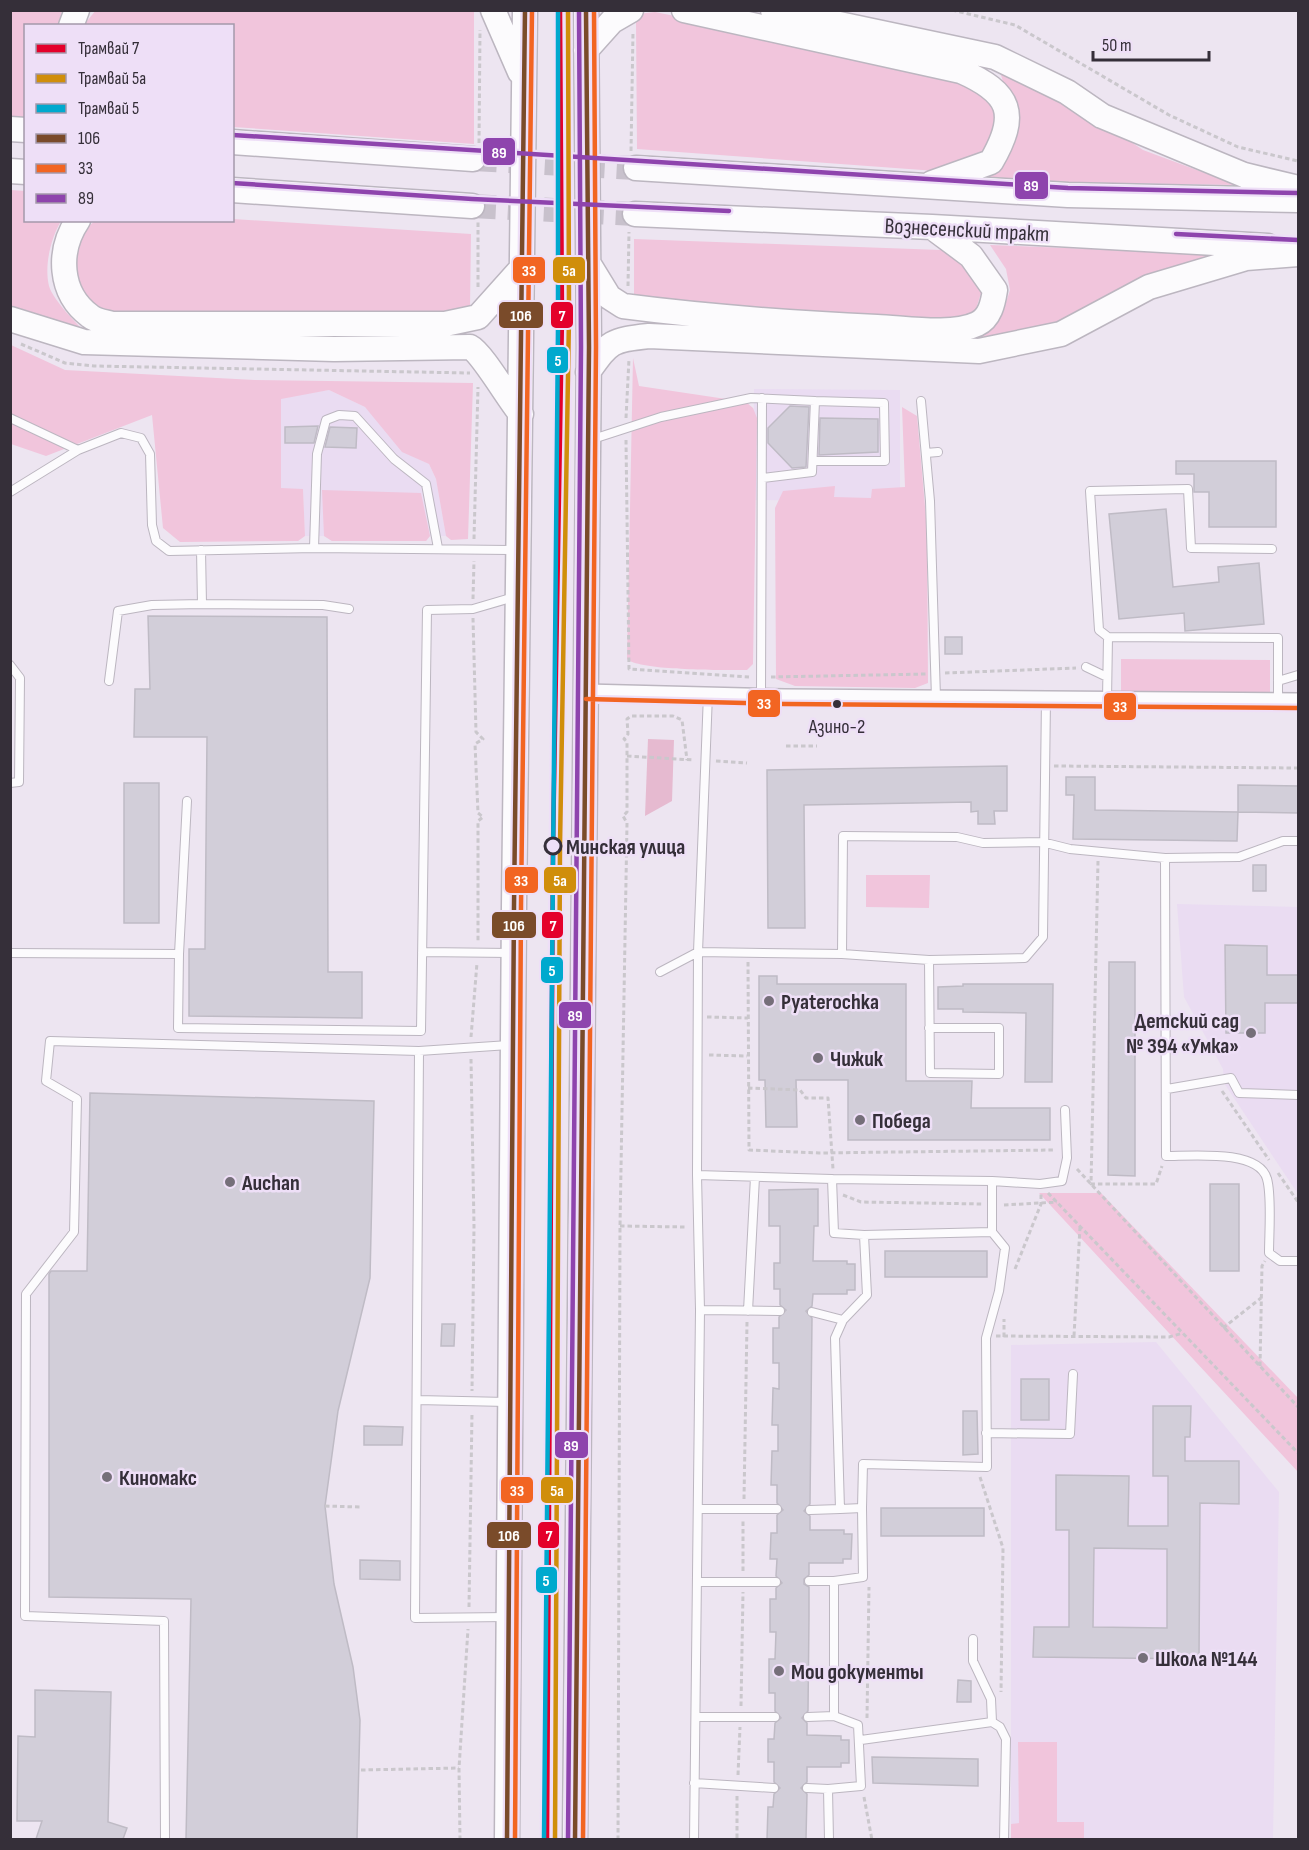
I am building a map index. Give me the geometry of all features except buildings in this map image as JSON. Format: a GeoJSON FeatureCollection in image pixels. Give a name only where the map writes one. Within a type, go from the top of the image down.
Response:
{"type":"FeatureCollection","features":[{"type":"Feature","properties":{"kind":"main road"},"geometry":{"type":"LineString","coordinates":[[494,10],[524,81]]}},
{"type":"Feature","properties":{"kind":"main road"},"geometry":{"type":"LineString","coordinates":[[507,1839],[525,10]]}},
{"type":"Feature","properties":{"kind":"main road"},"geometry":{"type":"LineString","coordinates":[[575,1839],[589,265],[586,10]]}},
{"type":"Feature","properties":{"kind":"main road"},"geometry":{"type":"LineString","coordinates":[[586,50],[612,21],[632,10]]}},
{"type":"Feature","properties":{"kind":"main road"},"geometry":{"type":"LineString","coordinates":[[684,10],[961,70],[990,84],[1007,109],[1005,137],[991,162],[922,186]]}},
{"type":"Feature","properties":{"kind":"main road"},"geometry":{"type":"LineString","coordinates":[[773,10],[995,57],[1067,92],[1102,116],[1244,175],[1299,188]]}},
{"type":"Feature","properties":{"kind":"main road"},"geometry":{"type":"LineString","coordinates":[[234,142],[473,159]]}},
{"type":"Feature","properties":{"kind":"main road","name":"Вознесенский тракт"},"geometry":{"type":"LineString","coordinates":[[636,168],[1068,195],[1299,200]]}},
{"type":"Feature","properties":{"kind":"main road"},"geometry":{"type":"LineString","coordinates":[[234,190],[472,207]]}},
{"type":"Feature","properties":{"kind":"main road","name":"Вознесенский тракт"},"geometry":{"type":"LineString","coordinates":[[635,214],[1299,247]]}},
{"type":"Feature","properties":{"kind":"main road"},"geometry":{"type":"LineString","coordinates":[[77,222],[69,233],[63,266],[67,286],[92,318],[112,324],[445,324],[478,317],[521,269]]}},
{"type":"Feature","properties":{"kind":"main road"},"geometry":{"type":"LineString","coordinates":[[589,265],[609,297],[622,306],[740,320],[961,330],[979,323],[993,307],[995,290],[971,256],[932,227]]}},
{"type":"Feature","properties":{"kind":"main road"},"geometry":{"type":"LineString","coordinates":[[588,372],[603,351],[616,339],[649,336],[979,351],[1027,344],[1061,334],[1149,287],[1246,258],[1299,254]]}},
{"type":"Feature","properties":{"kind":"main road"},"geometry":{"type":"LineString","coordinates":[[10,319],[84,342],[334,349],[470,347],[478,351],[500,389],[520,414]]}},
{"type":"Feature","properties":{"kind":"street"},"geometry":{"type":"LineString","coordinates":[[586,692],[1299,701]]}},
{"type":"Feature","properties":{"kind":"lane"},"geometry":{"type":"LineString","coordinates":[[587,441],[661,417],[751,398],[884,403],[885,461],[813,461]]}},
{"type":"Feature","properties":{"kind":"lane"},"geometry":{"type":"LineString","coordinates":[[761,695],[762,398]]}},
{"type":"Feature","properties":{"kind":"lane"},"geometry":{"type":"LineString","coordinates":[[763,478],[812,472],[815,401]]}},
{"type":"Feature","properties":{"kind":"lane"},"geometry":{"type":"LineString","coordinates":[[921,401],[930,501],[936,698]]}},
{"type":"Feature","properties":{"kind":"lane"},"geometry":{"type":"LineString","coordinates":[[314,548],[317,454],[326,420],[339,415],[355,416],[394,459],[426,484],[438,548]]}},
{"type":"Feature","properties":{"kind":"lane"},"geometry":{"type":"LineString","coordinates":[[10,417],[78,450]]}},
{"type":"Feature","properties":{"kind":"lane"},"geometry":{"type":"LineString","coordinates":[[10,492],[78,450],[121,433],[141,438],[150,454],[152,525],[156,542],[169,551],[314,548],[518,550]]}},
{"type":"Feature","properties":{"kind":"lane"},"geometry":{"type":"LineString","coordinates":[[926,453],[938,452]]}},
{"type":"Feature","properties":{"kind":"lane"},"geometry":{"type":"LineString","coordinates":[[1272,549],[1191,548],[1188,489],[1090,491],[1099,630],[1108,638],[1278,638],[1278,701]]}},
{"type":"Feature","properties":{"kind":"lane"},"geometry":{"type":"LineString","coordinates":[[201,550],[201,604]]}},
{"type":"Feature","properties":{"kind":"lane"},"geometry":{"type":"LineString","coordinates":[[187,801],[179,954],[178,1028],[421,1031],[427,610],[473,609],[519,596]]}},
{"type":"Feature","properties":{"kind":"lane"},"geometry":{"type":"LineString","coordinates":[[109,681],[118,611],[152,605],[201,604],[322,605],[349,609]]}},
{"type":"Feature","properties":{"kind":"lane"},"geometry":{"type":"LineString","coordinates":[[1107,700],[1108,638]]}},
{"type":"Feature","properties":{"kind":"lane"},"geometry":{"type":"LineString","coordinates":[[10,665],[20,678],[20,702],[19,782],[10,783]]}},
{"type":"Feature","properties":{"kind":"lane"},"geometry":{"type":"LineString","coordinates":[[1086,667],[1107,677]]}},
{"type":"Feature","properties":{"kind":"lane"},"geometry":{"type":"LineString","coordinates":[[1278,681],[1299,675]]}},
{"type":"Feature","properties":{"kind":"lane"},"geometry":{"type":"LineString","coordinates":[[694,1839],[700,1310],[697,1228],[698,952],[708,694]]}},
{"type":"Feature","properties":{"kind":"lane"},"geometry":{"type":"LineString","coordinates":[[660,972],[698,952],[842,954],[929,960],[1025,958],[1043,937],[1042,842],[1047,765],[1046,699]]}},
{"type":"Feature","properties":{"kind":"lane"},"geometry":{"type":"LineString","coordinates":[[842,954],[843,836],[957,837],[983,843],[1042,842],[1070,849],[1165,858],[1239,857],[1283,841],[1299,841]]}},
{"type":"Feature","properties":{"kind":"lane"},"geometry":{"type":"LineString","coordinates":[[1165,858],[1166,1155],[1242,1158],[1262,1168],[1268,1179],[1269,1253],[1280,1261],[1299,1261]]}},
{"type":"Feature","properties":{"kind":"lane"},"geometry":{"type":"LineString","coordinates":[[422,952],[514,953]]}},
{"type":"Feature","properties":{"kind":"lane"},"geometry":{"type":"LineString","coordinates":[[10,953],[179,954]]}},
{"type":"Feature","properties":{"kind":"lane"},"geometry":{"type":"LineString","coordinates":[[929,960],[929,1028],[930,1073],[999,1074],[999,1028],[929,1028]]}},
{"type":"Feature","properties":{"kind":"lane"},"geometry":{"type":"LineString","coordinates":[[165,1839],[164,1621],[25,1616],[26,1294],[74,1233],[77,1099],[46,1081],[50,1041],[419,1052],[471,1046],[514,1045]]}},
{"type":"Feature","properties":{"kind":"lane"},"geometry":{"type":"LineString","coordinates":[[419,1052],[416,1618],[510,1617]]}},
{"type":"Feature","properties":{"kind":"lane"},"geometry":{"type":"LineString","coordinates":[[1167,1089],[1230,1078],[1239,1093],[1299,1095]]}},
{"type":"Feature","properties":{"kind":"lane"},"geometry":{"type":"LineString","coordinates":[[697,1175],[1040,1184],[1062,1181],[1066,1154],[1065,1110]]}},
{"type":"Feature","properties":{"kind":"lane"},"geometry":{"type":"LineString","coordinates":[[748,1311],[755,1177]]}},
{"type":"Feature","properties":{"kind":"lane"},"geometry":{"type":"LineString","coordinates":[[832,1179],[834,1233],[864,1235],[992,1232]]}},
{"type":"Feature","properties":{"kind":"lane"},"geometry":{"type":"LineString","coordinates":[[809,1581],[834,1581],[863,1577],[863,1464],[987,1467],[987,1335],[999,1292],[1005,1248],[992,1232],[992,1181]]}},
{"type":"Feature","properties":{"kind":"lane"},"geometry":{"type":"LineString","coordinates":[[840,1509],[835,1338],[843,1320],[867,1295],[864,1235]]}},
{"type":"Feature","properties":{"kind":"lane"},"geometry":{"type":"LineString","coordinates":[[700,1310],[780,1311]]}},
{"type":"Feature","properties":{"kind":"lane"},"geometry":{"type":"LineString","coordinates":[[812,1312],[843,1320]]}},
{"type":"Feature","properties":{"kind":"lane"},"geometry":{"type":"LineString","coordinates":[[986,1432],[1070,1434],[1073,1374]]}},
{"type":"Feature","properties":{"kind":"lane"},"geometry":{"type":"LineString","coordinates":[[417,1400],[512,1402]]}},
{"type":"Feature","properties":{"kind":"lane"},"geometry":{"type":"LineString","coordinates":[[810,1510],[862,1508]]}},
{"type":"Feature","properties":{"kind":"lane"},"geometry":{"type":"LineString","coordinates":[[699,1509],[777,1509]]}},
{"type":"Feature","properties":{"kind":"lane"},"geometry":{"type":"LineString","coordinates":[[834,1581],[834,1716]]}},
{"type":"Feature","properties":{"kind":"lane"},"geometry":{"type":"LineString","coordinates":[[698,1582],[776,1582]]}},
{"type":"Feature","properties":{"kind":"lane"},"geometry":{"type":"LineString","coordinates":[[973,1639],[973,1661],[991,1699],[992,1722]]}},
{"type":"Feature","properties":{"kind":"lane"},"geometry":{"type":"LineString","coordinates":[[807,1788],[861,1786],[861,1740],[858,1725],[834,1716],[808,1717]]}},
{"type":"Feature","properties":{"kind":"lane"},"geometry":{"type":"LineString","coordinates":[[697,1717],[775,1717]]}},
{"type":"Feature","properties":{"kind":"lane"},"geometry":{"type":"LineString","coordinates":[[861,1740],[992,1722],[1000,1727],[1006,1739],[1004,1839]]}},
{"type":"Feature","properties":{"kind":"lane"},"geometry":{"type":"LineString","coordinates":[[694,1783],[774,1788]]}},
{"type":"Feature","properties":{"kind":"lane"},"geometry":{"type":"LineString","coordinates":[[828,1789],[829,1839]]}},
{"type":"Feature","properties":{"kind":"path"},"geometry":{"type":"LineString","coordinates":[[952,10],[1016,26],[1169,115],[1238,147],[1299,161]]}},
{"type":"Feature","properties":{"kind":"path"},"geometry":{"type":"LineString","coordinates":[[626,420],[630,353]]}},
{"type":"Feature","properties":{"kind":"path"},"geometry":{"type":"LineString","coordinates":[[474,599],[478,385]]}},
{"type":"Feature","properties":{"kind":"path"},"geometry":{"type":"LineString","coordinates":[[626,436],[629,669],[761,677],[935,674],[1086,667]]}},
{"type":"Feature","properties":{"kind":"path"},"geometry":{"type":"LineString","coordinates":[[460,1839],[459,1768],[469,1617],[472,1401],[474,1226],[471,1046],[478,953],[478,821],[483,817],[478,813],[475,744],[483,739],[476,732],[473,616]]}},
{"type":"Feature","properties":{"kind":"path"},"geometry":{"type":"LineString","coordinates":[[618,1839],[620,1226],[627,823],[623,816],[627,812],[627,742],[624,739],[628,734],[627,719],[631,716],[673,716],[682,720],[687,760]]}},
{"type":"Feature","properties":{"kind":"path"},"geometry":{"type":"LineString","coordinates":[[786,746],[818,746]]}},
{"type":"Feature","properties":{"kind":"path"},"geometry":{"type":"LineString","coordinates":[[627,756],[747,763]]}},
{"type":"Feature","properties":{"kind":"path"},"geometry":{"type":"LineString","coordinates":[[1047,765],[1299,768]]}},
{"type":"Feature","properties":{"kind":"path"},"geometry":{"type":"LineString","coordinates":[[1091,1184],[1098,851]]}},
{"type":"Feature","properties":{"kind":"path"},"geometry":{"type":"LineString","coordinates":[[748,954],[749,1150],[1066,1154],[1223,1328],[1299,1407]]}},
{"type":"Feature","properties":{"kind":"path"},"geometry":{"type":"LineString","coordinates":[[700,1017],[748,1018]]}},
{"type":"Feature","properties":{"kind":"path"},"geometry":{"type":"LineString","coordinates":[[698,1055],[747,1056]]}},
{"type":"Feature","properties":{"kind":"path"},"geometry":{"type":"LineString","coordinates":[[1214,1080],[1299,1202]]}},
{"type":"Feature","properties":{"kind":"path"},"geometry":{"type":"LineString","coordinates":[[748,1088],[800,1090],[806,1098],[828,1098],[833,1151],[832,1179]]}},
{"type":"Feature","properties":{"kind":"path"},"geometry":{"type":"LineString","coordinates":[[1091,1184],[1156,1184],[1166,1155]]}},
{"type":"Feature","properties":{"kind":"path"},"geometry":{"type":"LineString","coordinates":[[1013,1275],[1041,1204],[1042,1186],[1299,1453]]}},
{"type":"Feature","properties":{"kind":"path"},"geometry":{"type":"LineString","coordinates":[[833,1191],[861,1202],[992,1205],[1057,1202]]}},
{"type":"Feature","properties":{"kind":"path"},"geometry":{"type":"LineString","coordinates":[[620,1226],[697,1228]]}},
{"type":"Feature","properties":{"kind":"path"},"geometry":{"type":"LineString","coordinates":[[1074,1336],[1080,1226]]}},
{"type":"Feature","properties":{"kind":"path"},"geometry":{"type":"LineString","coordinates":[[1260,1366],[1262,1266],[1269,1253]]}},
{"type":"Feature","properties":{"kind":"path"},"geometry":{"type":"LineString","coordinates":[[1223,1328],[1261,1298]]}},
{"type":"Feature","properties":{"kind":"path"},"geometry":{"type":"LineString","coordinates":[[1004,1313],[1004,1336]]}},
{"type":"Feature","properties":{"kind":"path"},"geometry":{"type":"LineString","coordinates":[[987,1335],[1169,1337],[1183,1333]]}},
{"type":"Feature","properties":{"kind":"path"},"geometry":{"type":"LineString","coordinates":[[977,1467],[1003,1548],[1000,1727]]}},
{"type":"Feature","properties":{"kind":"path"},"geometry":{"type":"LineString","coordinates":[[325,1506],[360,1507]]}},
{"type":"Feature","properties":{"kind":"path"},"geometry":{"type":"LineString","coordinates":[[858,1725],[867,1718],[869,1580]]}},
{"type":"Feature","properties":{"kind":"path"},"geometry":{"type":"LineString","coordinates":[[361,1770],[459,1768]]}},
{"type":"Feature","properties":{"kind":"path"},"geometry":{"type":"LineString","coordinates":[[861,1786],[872,1839]]}},
{"type":"Feature","properties":{"kind":"shaded area"},"geometry":{"type":"Polygon","coordinates":[[[96,10],[474,11],[474,144],[234,127],[234,24],[85,24],[96,10]]]}},
{"type":"Feature","properties":{"kind":"shaded area"},"geometry":{"type":"Polygon","coordinates":[[[10,11],[62,11],[58,24],[24,24],[24,120],[11,119],[10,11]]]}},
{"type":"Feature","properties":{"kind":"shaded area"},"geometry":{"type":"Polygon","coordinates":[[[655,12],[952,72],[971,79],[996,111],[996,132],[981,160],[936,171],[637,149],[636,23],[638,14],[655,12]]]}},
{"type":"Feature","properties":{"kind":"shaded area"},"geometry":{"type":"Polygon","coordinates":[[[997,62],[1055,91],[1143,150],[1237,185],[985,181],[1002,148],[1009,123],[1007,97],[997,62]]]}},
{"type":"Feature","properties":{"kind":"shaded area"},"geometry":{"type":"Polygon","coordinates":[[[11,190],[24,191],[24,222],[60,222],[49,252],[47,269],[49,286],[60,305],[88,335],[56,327],[11,306],[11,190]]]}},
{"type":"Feature","properties":{"kind":"shaded area"},"geometry":{"type":"Polygon","coordinates":[[[234,219],[471,234],[470,309],[451,319],[134,318],[98,312],[81,296],[72,258],[85,229],[94,222],[234,222],[234,219]]]}},
{"type":"Feature","properties":{"kind":"shaded area"},"geometry":{"type":"Polygon","coordinates":[[[634,239],[941,250],[963,254],[983,287],[975,312],[960,322],[634,303],[634,239]]]}},
{"type":"Feature","properties":{"kind":"shaded area"},"geometry":{"type":"Polygon","coordinates":[[[990,245],[1216,254],[1162,271],[1120,295],[1070,319],[1001,339],[972,340],[990,331],[1003,312],[1010,290],[1006,269],[990,245]]]}},
{"type":"Feature","properties":{"kind":"shaded area"},"geometry":{"type":"Polygon","coordinates":[[[11,345],[65,370],[255,380],[473,383],[468,539],[451,540],[446,536],[436,479],[429,464],[402,452],[365,407],[329,390],[281,399],[281,488],[303,489],[305,536],[298,541],[180,542],[163,528],[152,415],[46,456],[11,444],[11,345]]]}},
{"type":"Feature","properties":{"kind":"shaded area"},"geometry":{"type":"Polygon","coordinates":[[[633,358],[639,386],[746,402],[753,408],[757,418],[753,664],[747,670],[665,668],[635,663],[627,659],[633,358]]]}},
{"type":"Feature","properties":{"kind":"shaded area"},"geometry":{"type":"Polygon","coordinates":[[[754,389],[900,390],[900,502],[753,500],[754,389]]]}},
{"type":"Feature","properties":{"kind":"shaded area"},"geometry":{"type":"Polygon","coordinates":[[[329,390],[365,407],[412,456],[429,464],[436,479],[446,536],[430,536],[426,541],[332,541],[324,536],[305,536],[303,490],[281,489],[281,398],[329,390]]]}},
{"type":"Feature","properties":{"kind":"shaded area"},"geometry":{"type":"Polygon","coordinates":[[[902,407],[917,416],[927,529],[928,683],[915,688],[795,686],[776,679],[775,508],[783,491],[835,486],[834,497],[871,498],[872,489],[905,487],[902,407]]]}},
{"type":"Feature","properties":{"kind":"shaded area"},"geometry":{"type":"Polygon","coordinates":[[[322,490],[421,493],[430,536],[426,541],[332,541],[324,536],[322,490]]]}},
{"type":"Feature","properties":{"kind":"shaded area"},"geometry":{"type":"Polygon","coordinates":[[[1121,659],[1270,660],[1270,692],[1121,692],[1121,659]]]}},
{"type":"Feature","properties":{"kind":"shaded area"},"geometry":{"type":"Polygon","coordinates":[[[648,739],[674,740],[672,801],[645,816],[648,739]]]}},
{"type":"Feature","properties":{"kind":"shaded area"},"geometry":{"type":"Polygon","coordinates":[[[866,875],[930,875],[929,908],[866,907],[866,875]]]}},
{"type":"Feature","properties":{"kind":"shaded area","name":"Детский сад № 394 «Умка»"},"geometry":{"type":"Polygon","coordinates":[[[1177,904],[1298,907],[1298,1194],[1224,1083],[1223,1069],[1184,997],[1177,904]]]}},
{"type":"Feature","properties":{"kind":"shaded area"},"geometry":{"type":"Polygon","coordinates":[[[1039,1193],[1101,1193],[1298,1398],[1298,1472],[1039,1193]]]}},
{"type":"Feature","properties":{"kind":"shaded area","name":"Школа №144"},"geometry":{"type":"Polygon","coordinates":[[[1156,1342],[1279,1492],[1273,1839],[1011,1839],[1011,1345],[1156,1342]]]}},
{"type":"Feature","properties":{"kind":"shaded area"},"geometry":{"type":"Polygon","coordinates":[[[1018,1742],[1057,1742],[1057,1822],[1084,1822],[1084,1839],[1011,1839],[1011,1824],[1019,1823],[1018,1742]]]}},
{"type":"Feature","properties":{"kind":"tunnel"},"geometry":{"type":"LineString","coordinates":[[473,159],[636,168]]}},
{"type":"Feature","properties":{"kind":"tunnel"},"geometry":{"type":"LineString","coordinates":[[472,206],[635,214]]}},
{"type":"Feature","properties":{"kind":"tram line","name":"5"},"geometry":{"type":"LineString","coordinates":[[544,1840],[558,326],[558,10]]}},
{"type":"Feature","properties":{"kind":"tram line","name":"7"},"geometry":{"type":"LineString","coordinates":[[547,1840],[553,846],[562,317],[560,10]]}},
{"type":"Feature","properties":{"kind":"tram line","name":"5а"},"geometry":{"type":"LineString","coordinates":[[555,1840],[560,846],[569,317],[568,10]]}},
{"type":"Feature","properties":{"kind":"transit line","name":"106"},"geometry":{"type":"LineString","coordinates":[[507,1840],[514,906],[525,10]]}},
{"type":"Feature","properties":{"kind":"transit line","name":"33"},"geometry":{"type":"LineString","coordinates":[[515,1840],[521,906],[532,10]]}},
{"type":"Feature","properties":{"kind":"transit line","name":"89"},"geometry":{"type":"LineString","coordinates":[[568,1840],[581,347],[579,10]]}},
{"type":"Feature","properties":{"kind":"transit line","name":"106"},"geometry":{"type":"LineString","coordinates":[[575,1840],[589,347],[586,10]]}},
{"type":"Feature","properties":{"kind":"transit line","name":"33"},"geometry":{"type":"LineString","coordinates":[[583,1840],[596,347],[594,10]]}},
{"type":"Feature","properties":{"kind":"transit line","name":"89"},"geometry":{"type":"LineString","coordinates":[[234,135],[1068,188],[1298,193]]}},
{"type":"Feature","properties":{"kind":"transit line","name":"89"},"geometry":{"type":"LineString","coordinates":[[234,183],[472,199],[729,211]]}},
{"type":"Feature","properties":{"kind":"transit line","name":"89"},"geometry":{"type":"LineString","coordinates":[[1176,234],[1298,240]]}},
{"type":"Feature","properties":{"kind":"transit line","name":"33"},"geometry":{"type":"LineString","coordinates":[[586,699],[785,704],[1298,708]]}},
{"type":"Feature","properties":{"kind":"place","name":"Азино-2"},"geometry":{"type":"Point","coordinates":[837,704]}},
{"type":"Feature","properties":{"kind":"place","name":"Минская улица"},"geometry":{"type":"Point","coordinates":[553,846]}},
{"type":"Feature","properties":{"kind":"place","name":"Pyaterochka"},"geometry":{"type":"Point","coordinates":[769,1001]}},
{"type":"Feature","properties":{"kind":"place","name":"Детский сад № 394 «Умка»"},"geometry":{"type":"Point","coordinates":[1251,1033]}},
{"type":"Feature","properties":{"kind":"place","name":"Чижик"},"geometry":{"type":"Point","coordinates":[818,1058]}},
{"type":"Feature","properties":{"kind":"place","name":"Победа"},"geometry":{"type":"Point","coordinates":[860,1120]}},
{"type":"Feature","properties":{"kind":"place","name":"Auchan"},"geometry":{"type":"Point","coordinates":[230,1182]}},
{"type":"Feature","properties":{"kind":"place","name":"Киномакс"},"geometry":{"type":"Point","coordinates":[107,1477]}},
{"type":"Feature","properties":{"kind":"place","name":"Школа №144"},"geometry":{"type":"Point","coordinates":[1143,1658]}},
{"type":"Feature","properties":{"kind":"place","name":"Мои документы"},"geometry":{"type":"Point","coordinates":[779,1671]}}]}
